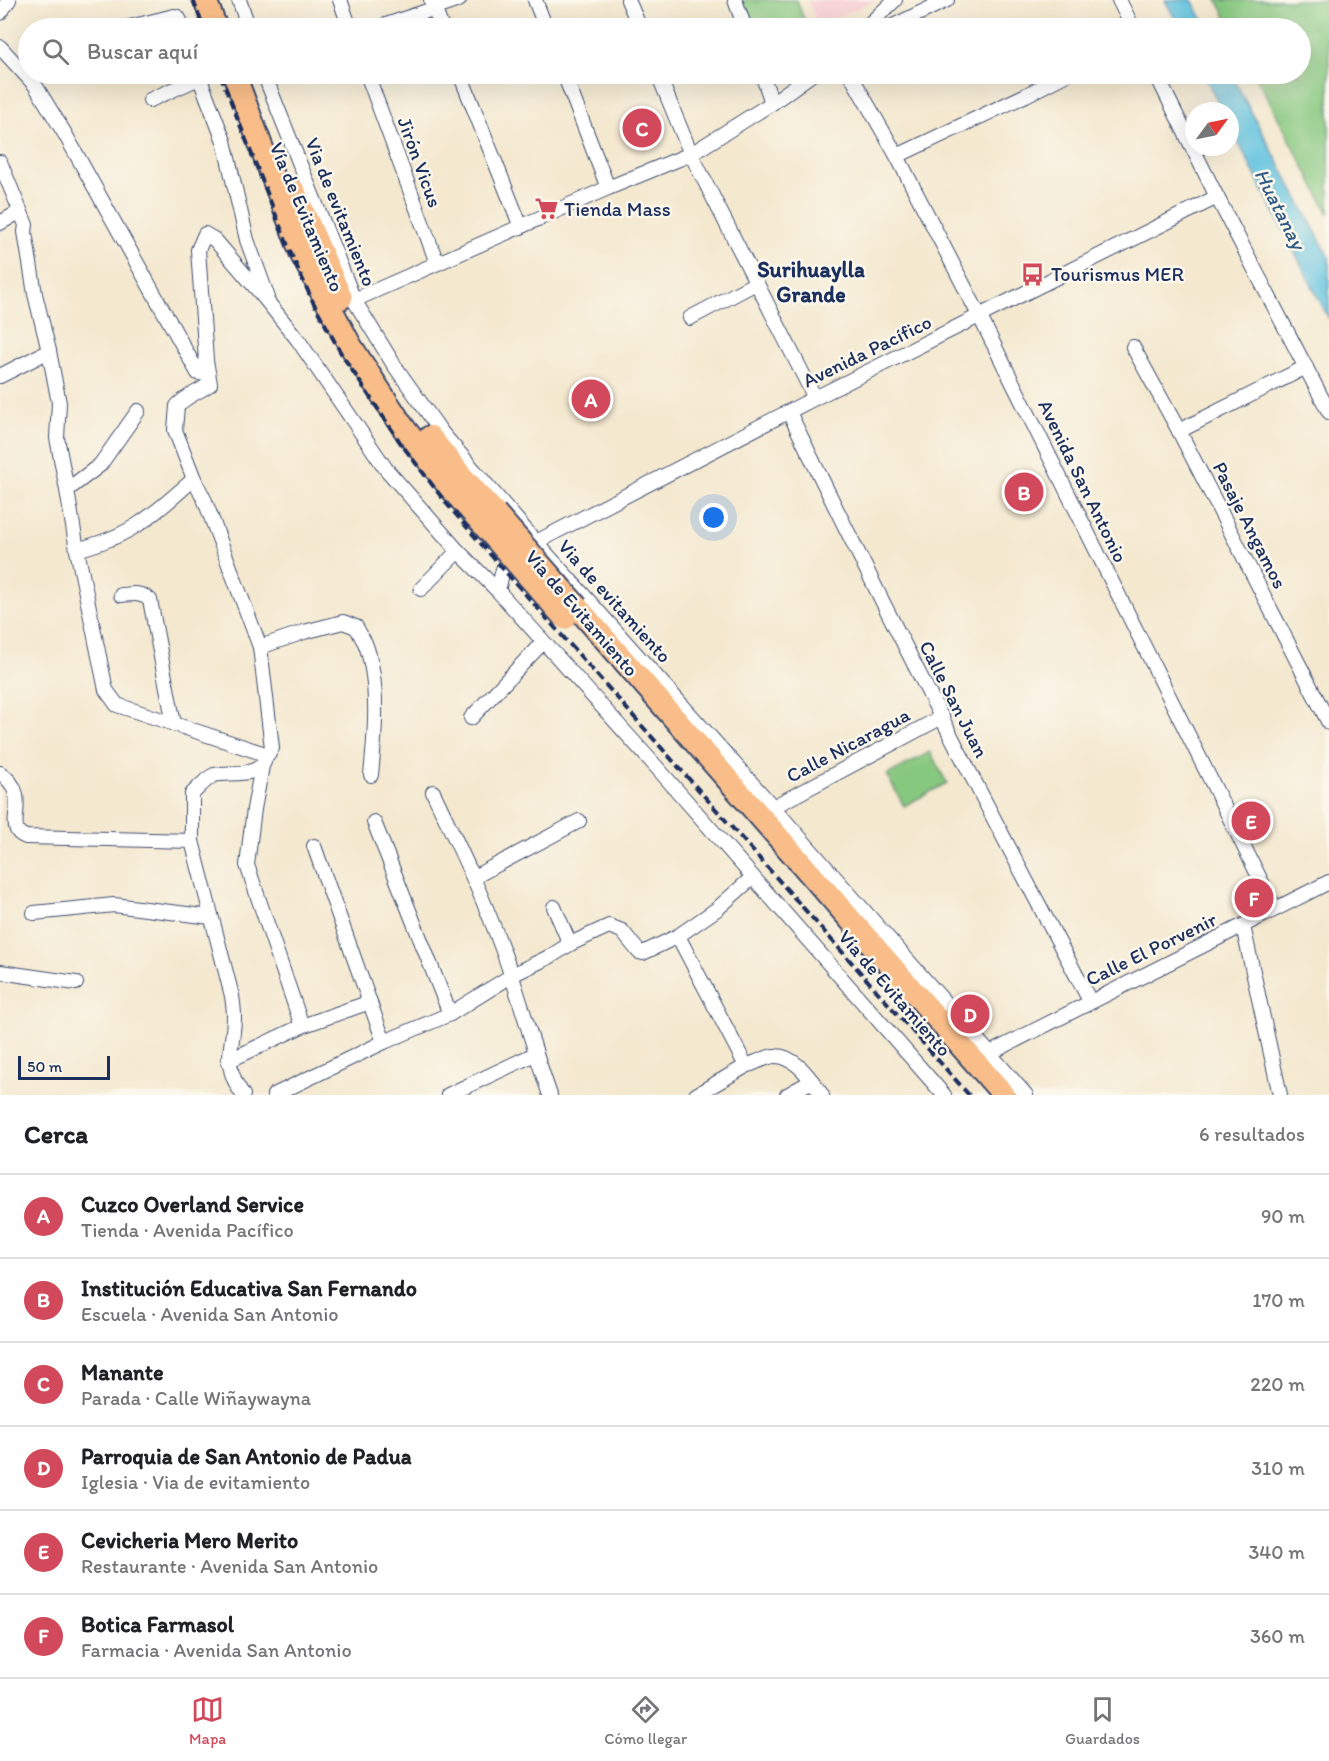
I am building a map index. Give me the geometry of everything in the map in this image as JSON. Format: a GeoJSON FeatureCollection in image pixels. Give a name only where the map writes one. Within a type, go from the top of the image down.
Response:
{"type":"FeatureCollection","features":[{"type":"Feature","properties":{"kind":"highway"},"geometry":{"type":"LineString","coordinates":[[206,0],[212,18]]}},
{"type":"Feature","properties":{"kind":"highway"},"geometry":{"type":"LineString","coordinates":[[221,0],[228,18]]}},
{"type":"Feature","properties":{"kind":"highway","name":"Vía de Evitamiento"},"geometry":{"type":"LineString","coordinates":[[238,84],[302,255],[350,345],[403,427],[448,485],[488,518]]}},
{"type":"Feature","properties":{"kind":"highway","name":"Vía de Evitamiento"},"geometry":{"type":"LineString","coordinates":[[253,84],[314,240],[349,316],[393,386],[459,473],[488,518],[1004,1095]]}},
{"type":"Feature","properties":{"kind":"highway","name":"Vía de Evitamiento"},"geometry":{"type":"LineString","coordinates":[[571,612],[984,1095]]}},
{"type":"Feature","properties":{"kind":"street"},"geometry":{"type":"LineString","coordinates":[[0,13],[9,0]]}},
{"type":"Feature","properties":{"kind":"street"},"geometry":{"type":"LineString","coordinates":[[239,0],[245,18]]}},
{"type":"Feature","properties":{"kind":"street"},"geometry":{"type":"LineString","coordinates":[[340,0],[346,18]]}},
{"type":"Feature","properties":{"kind":"street"},"geometry":{"type":"LineString","coordinates":[[400,18],[433,4],[459,0]]}},
{"type":"Feature","properties":{"kind":"street"},"geometry":{"type":"LineString","coordinates":[[535,0],[542,18]]}},
{"type":"Feature","properties":{"kind":"street"},"geometry":{"type":"LineString","coordinates":[[628,0],[636,18]]}},
{"type":"Feature","properties":{"kind":"street"},"geometry":{"type":"LineString","coordinates":[[735,0],[741,18]]}},
{"type":"Feature","properties":{"kind":"street"},"geometry":{"type":"LineString","coordinates":[[876,18],[895,0]]}},
{"type":"Feature","properties":{"kind":"street"},"geometry":{"type":"LineString","coordinates":[[910,18],[947,0]]}},
{"type":"Feature","properties":{"kind":"street"},"geometry":{"type":"LineString","coordinates":[[1119,0],[1128,18]]}},
{"type":"Feature","properties":{"kind":"street"},"geometry":{"type":"LineString","coordinates":[[0,47],[18,67]]}},
{"type":"Feature","properties":{"kind":"street"},"geometry":{"type":"LineString","coordinates":[[33,84],[65,134],[198,373],[207,374],[198,250],[205,234],[214,240],[298,340],[386,469],[660,771],[944,1095]]}},
{"type":"Feature","properties":{"kind":"street"},"geometry":{"type":"LineString","coordinates":[[150,100],[183,84]]}},
{"type":"Feature","properties":{"kind":"street"},"geometry":{"type":"LineString","coordinates":[[202,84],[224,141],[247,240],[269,303]]}},
{"type":"Feature","properties":{"kind":"street","name":"Via de evitamiento"},"geometry":{"type":"LineString","coordinates":[[268,84],[354,300],[394,365],[442,433],[1026,1095]]}},
{"type":"Feature","properties":{"kind":"street","name":"Jirón Vicus"},"geometry":{"type":"LineString","coordinates":[[371,84],[437,263]]}},
{"type":"Feature","properties":{"kind":"street"},"geometry":{"type":"LineString","coordinates":[[464,84],[520,226]]}},
{"type":"Feature","properties":{"kind":"street"},"geometry":{"type":"LineString","coordinates":[[568,84],[608,188]]}},
{"type":"Feature","properties":{"kind":"street"},"geometry":{"type":"LineString","coordinates":[[662,84],[691,154],[815,398]]}},
{"type":"Feature","properties":{"kind":"street"},"geometry":{"type":"LineString","coordinates":[[766,84],[772,102]]}},
{"type":"Feature","properties":{"kind":"street"},"geometry":{"type":"LineString","coordinates":[[354,300],[520,226],[691,154],[798,84]]}},
{"type":"Feature","properties":{"kind":"street","name":"Avenida San Antonio"},"geometry":{"type":"LineString","coordinates":[[856,84],[897,156],[980,317],[1275,909]]}},
{"type":"Feature","properties":{"kind":"street"},"geometry":{"type":"LineString","coordinates":[[897,156],[1047,84]]}},
{"type":"Feature","properties":{"kind":"street"},"geometry":{"type":"LineString","coordinates":[[1161,84],[1329,412]]}},
{"type":"Feature","properties":{"kind":"street"},"geometry":{"type":"LineString","coordinates":[[0,162],[26,225],[25,232],[35,294],[59,403],[57,438],[106,690],[117,705],[174,724],[265,760]]}},
{"type":"Feature","properties":{"kind":"street","name":"Avenida Pacífico"},"geometry":{"type":"LineString","coordinates":[[498,591],[503,569],[536,542],[815,398],[1217,197]]}},
{"type":"Feature","properties":{"kind":"street"},"geometry":{"type":"LineString","coordinates":[[0,223],[19,212]]}},
{"type":"Feature","properties":{"kind":"street"},"geometry":{"type":"LineString","coordinates":[[690,318],[756,283]]}},
{"type":"Feature","properties":{"kind":"street","name":"Pasaje Angamos"},"geometry":{"type":"LineString","coordinates":[[1133,347],[1179,431],[1329,723]]}},
{"type":"Feature","properties":{"kind":"street"},"geometry":{"type":"LineString","coordinates":[[0,376],[49,351]]}},
{"type":"Feature","properties":{"kind":"street"},"geometry":{"type":"LineString","coordinates":[[207,366],[210,384],[183,399],[177,406],[175,430],[213,522],[260,647],[272,748],[265,760],[254,808],[247,865],[302,1026]]}},
{"type":"Feature","properties":{"kind":"street"},"geometry":{"type":"LineString","coordinates":[[1179,431],[1306,367]]}},
{"type":"Feature","properties":{"kind":"street"},"geometry":{"type":"LineString","coordinates":[[67,490],[100,465],[138,411]]}},
{"type":"Feature","properties":{"kind":"street","name":"Calle San Juan"},"geometry":{"type":"LineString","coordinates":[[789,412],[841,521],[1024,878],[1090,1001]]}},
{"type":"Feature","properties":{"kind":"street"},"geometry":{"type":"LineString","coordinates":[[77,550],[114,538],[134,527],[194,479]]}},
{"type":"Feature","properties":{"kind":"street"},"geometry":{"type":"LineString","coordinates":[[421,589],[458,551]]}},
{"type":"Feature","properties":{"kind":"street"},"geometry":{"type":"LineString","coordinates":[[121,595],[138,593],[150,600],[174,724]]}},
{"type":"Feature","properties":{"kind":"street"},"geometry":{"type":"LineString","coordinates":[[260,647],[343,622],[356,627],[365,643],[372,670],[375,732],[370,776]]}},
{"type":"Feature","properties":{"kind":"street"},"geometry":{"type":"LineString","coordinates":[[471,718],[543,642]]}},
{"type":"Feature","properties":{"kind":"street","name":"Calle Nicaragua"},"geometry":{"type":"LineString","coordinates":[[773,807],[942,717]]}},
{"type":"Feature","properties":{"kind":"street"},"geometry":{"type":"LineString","coordinates":[[243,1095],[232,1075],[228,1061],[234,1015],[232,996],[192,841],[192,794],[213,776],[243,774],[265,760]]}},
{"type":"Feature","properties":{"kind":"street"},"geometry":{"type":"LineString","coordinates":[[0,773],[8,778],[15,794],[11,821],[12,830],[17,835],[192,841]]}},
{"type":"Feature","properties":{"kind":"street"},"geometry":{"type":"LineString","coordinates":[[433,792],[474,878],[512,976],[535,1054],[550,1095]]}},
{"type":"Feature","properties":{"kind":"street"},"geometry":{"type":"LineString","coordinates":[[474,878],[579,821]]}},
{"type":"Feature","properties":{"kind":"street"},"geometry":{"type":"LineString","coordinates":[[374,822],[450,1014]]}},
{"type":"Feature","properties":{"kind":"street"},"geometry":{"type":"LineString","coordinates":[[314,846],[384,1042]]}},
{"type":"Feature","properties":{"kind":"street"},"geometry":{"type":"LineString","coordinates":[[274,1095],[384,1042],[450,1014],[512,976],[570,944],[609,926],[622,931],[639,952],[643,953],[678,936],[717,909],[753,877]]}},
{"type":"Feature","properties":{"kind":"street","name":"Calle El Porvenir"},"geometry":{"type":"LineString","coordinates":[[990,1053],[1329,882]]}},
{"type":"Feature","properties":{"kind":"street"},"geometry":{"type":"LineString","coordinates":[[34,913],[114,905],[212,917]]}},
{"type":"Feature","properties":{"kind":"street"},"geometry":{"type":"LineString","coordinates":[[554,907],[570,944]]}},
{"type":"Feature","properties":{"kind":"street"},"geometry":{"type":"LineString","coordinates":[[1243,926],[1280,1095]]}},
{"type":"Feature","properties":{"kind":"street"},"geometry":{"type":"LineString","coordinates":[[678,936],[746,1066]]}},
{"type":"Feature","properties":{"kind":"street"},"geometry":{"type":"LineString","coordinates":[[0,972],[76,983]]}},
{"type":"Feature","properties":{"kind":"street"},"geometry":{"type":"LineString","coordinates":[[228,1061],[302,1026],[370,1002]]}},
{"type":"Feature","properties":{"kind":"street"},"geometry":{"type":"LineString","coordinates":[[448,1095],[535,1054]]}},
{"type":"Feature","properties":{"kind":"street"},"geometry":{"type":"LineString","coordinates":[[696,1095],[746,1066],[775,1056],[793,1061],[804,1071],[822,1095]]}},
{"type":"Feature","properties":{"kind":"street"},"geometry":{"type":"LineString","coordinates":[[787,1095],[812,1081]]}},
{"type":"Feature","properties":{"kind":"shaded area"},"geometry":{"type":"Polygon","coordinates":[[[807,0],[877,0],[835,18],[815,18],[807,0]]]}},
{"type":"Feature","properties":{"kind":"green space"},"geometry":{"type":"Polygon","coordinates":[[[735,0],[797,0],[803,18],[742,18],[735,0]]]}},
{"type":"Feature","properties":{"kind":"green space"},"geometry":{"type":"Polygon","coordinates":[[[1217,0],[1329,0],[1329,214],[1260,84],[1311,84],[1311,18],[1227,18],[1217,0]]]}},
{"type":"Feature","properties":{"kind":"green space"},"geometry":{"type":"Polygon","coordinates":[[[930,752],[947,783],[904,806],[887,775],[930,752]]]}},
{"type":"Feature","properties":{"kind":"water"},"geometry":{"type":"Polygon","coordinates":[[[1165,0],[1192,0],[1202,18],[1175,18],[1165,0]]]}},
{"type":"Feature","properties":{"kind":"water","name":"Huatanay"},"geometry":{"type":"Polygon","coordinates":[[[1208,84],[1236,84],[1329,257],[1329,319],[1239,144],[1239,102],[1218,102],[1208,84]]]}},
{"type":"Feature","properties":{"kind":"railway"},"geometry":{"type":"LineString","coordinates":[[193,0],[200,18]]}},
{"type":"Feature","properties":{"kind":"railway"},"geometry":{"type":"LineString","coordinates":[[224,84],[292,256],[313,302],[342,355],[402,445],[446,503],[503,569],[969,1095]]}},
{"type":"Feature","properties":{"kind":"place","name":"Manante"},"geometry":{"type":"Point","coordinates":[642,128]}},
{"type":"Feature","properties":{"kind":"place","name":"Tienda Mass"},"geometry":{"type":"Point","coordinates":[546,209]}},
{"type":"Feature","properties":{"kind":"place","name":"Tourismus MER"},"geometry":{"type":"Point","coordinates":[1033,274]}},
{"type":"Feature","properties":{"kind":"place","name":"Cuzco Overland Service"},"geometry":{"type":"Point","coordinates":[591,399]}},
{"type":"Feature","properties":{"kind":"place","name":"Institución Educativa San Fernando"},"geometry":{"type":"Point","coordinates":[1024,492]}},
{"type":"Feature","properties":{"kind":"place","name":"Cevicheria Mero Merito"},"geometry":{"type":"Point","coordinates":[1251,821]}},
{"type":"Feature","properties":{"kind":"place","name":"Botica Farmasol"},"geometry":{"type":"Point","coordinates":[1254,898]}},
{"type":"Feature","properties":{"kind":"place","name":"Parroquia de San Antonio de Padua"},"geometry":{"type":"Point","coordinates":[970,1014]}},
{"type":"Feature","properties":{"kind":"district","name":"Surihuaylla Grande"},"geometry":{"type":"Point","coordinates":[811,282]}}]}
